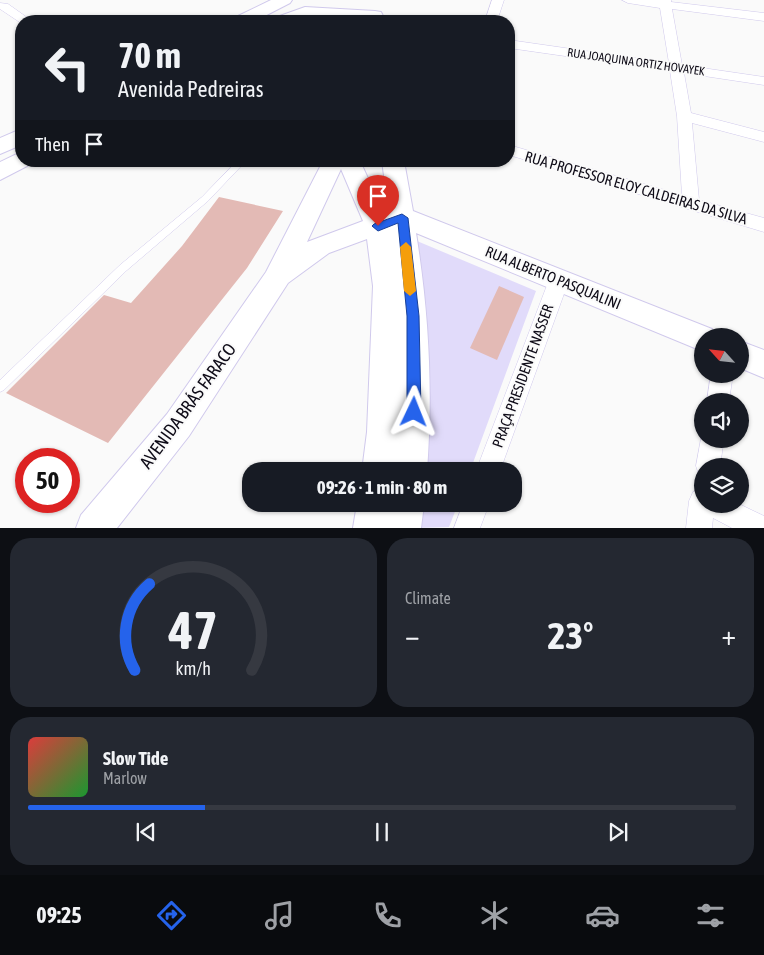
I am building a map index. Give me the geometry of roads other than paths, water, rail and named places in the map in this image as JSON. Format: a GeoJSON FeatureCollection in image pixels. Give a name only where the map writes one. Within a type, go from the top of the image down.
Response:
{"type":"FeatureCollection","features":[{"type":"Feature","properties":{"kind":"main road"},"geometry":{"type":"LineString","coordinates":[[254,15],[284,0]]}},
{"type":"Feature","properties":{"kind":"main road"},"geometry":{"type":"LineString","coordinates":[[289,0],[291,4],[305,12]]}},
{"type":"Feature","properties":{"kind":"main road"},"geometry":{"type":"LineString","coordinates":[[298,15],[305,12],[375,12]]}},
{"type":"Feature","properties":{"kind":"main road"},"geometry":{"type":"LineString","coordinates":[[0,147],[15,139]]}},
{"type":"Feature","properties":{"kind":"main road"},"geometry":{"type":"LineString","coordinates":[[0,172],[15,163]]}},
{"type":"Feature","properties":{"kind":"main road","name":"AVENIDA BRÁS FARACO"},"geometry":{"type":"LineString","coordinates":[[94,528],[178,425],[276,280],[331,167]]}},
{"type":"Feature","properties":{"kind":"main road"},"geometry":{"type":"LineString","coordinates":[[353,167],[390,222],[413,316],[414,396],[410,462]]}},
{"type":"Feature","properties":{"kind":"main road"},"geometry":{"type":"LineString","coordinates":[[380,462],[383,432],[393,167]]}},
{"type":"Feature","properties":{"kind":"main road","name":"AVENIDA BRÁS FARACO"},"geometry":{"type":"LineString","coordinates":[[276,280],[320,246],[390,222]]}},
{"type":"Feature","properties":{"kind":"main road","name":"RUA ALBERTO PASQUALINI"},"geometry":{"type":"LineString","coordinates":[[390,222],[558,280],[694,335]]}},
{"type":"Feature","properties":{"kind":"main road"},"geometry":{"type":"LineString","coordinates":[[749,358],[764,364]]}},
{"type":"Feature","properties":{"kind":"main road"},"geometry":{"type":"LineString","coordinates":[[371,528],[374,512]]}},
{"type":"Feature","properties":{"kind":"main road"},"geometry":{"type":"LineString","coordinates":[[403,528],[405,512]]}},
{"type":"Feature","properties":{"kind":"street"},"geometry":{"type":"LineString","coordinates":[[15,0],[2,8],[15,15]]}},
{"type":"Feature","properties":{"kind":"street"},"geometry":{"type":"LineString","coordinates":[[493,15],[498,0]]}},
{"type":"Feature","properties":{"kind":"street"},"geometry":{"type":"LineString","coordinates":[[628,0],[665,2],[764,17]]}},
{"type":"Feature","properties":{"kind":"street"},"geometry":{"type":"LineString","coordinates":[[665,2],[684,116],[691,203]]}},
{"type":"Feature","properties":{"kind":"street","name":"RUA JOAQUINA ORTIZ HOVAYEK"},"geometry":{"type":"LineString","coordinates":[[515,45],[764,81]]}},
{"type":"Feature","properties":{"kind":"street"},"geometry":{"type":"LineString","coordinates":[[684,116],[764,137]]}},
{"type":"Feature","properties":{"kind":"street","name":"RUA PROFESSOR ELOY CALDEIRAS DA SILVA"},"geometry":{"type":"LineString","coordinates":[[515,152],[764,225]]}},
{"type":"Feature","properties":{"kind":"street","name":"PRAÇA PRESIDENTE NASSER"},"geometry":{"type":"LineString","coordinates":[[491,462],[558,280]]}},
{"type":"Feature","properties":{"kind":"street"},"geometry":{"type":"LineString","coordinates":[[467,528],[473,512]]}},
{"type":"Feature","properties":{"kind":"street"},"geometry":{"type":"LineString","coordinates":[[699,528],[701,513]]}},
{"type":"Feature","properties":{"kind":"street"},"geometry":{"type":"LineString","coordinates":[[730,513],[760,528]]}},
{"type":"Feature","properties":{"kind":"lane"},"geometry":{"type":"LineString","coordinates":[[0,387],[123,268],[205,199],[236,167]]}}]}
